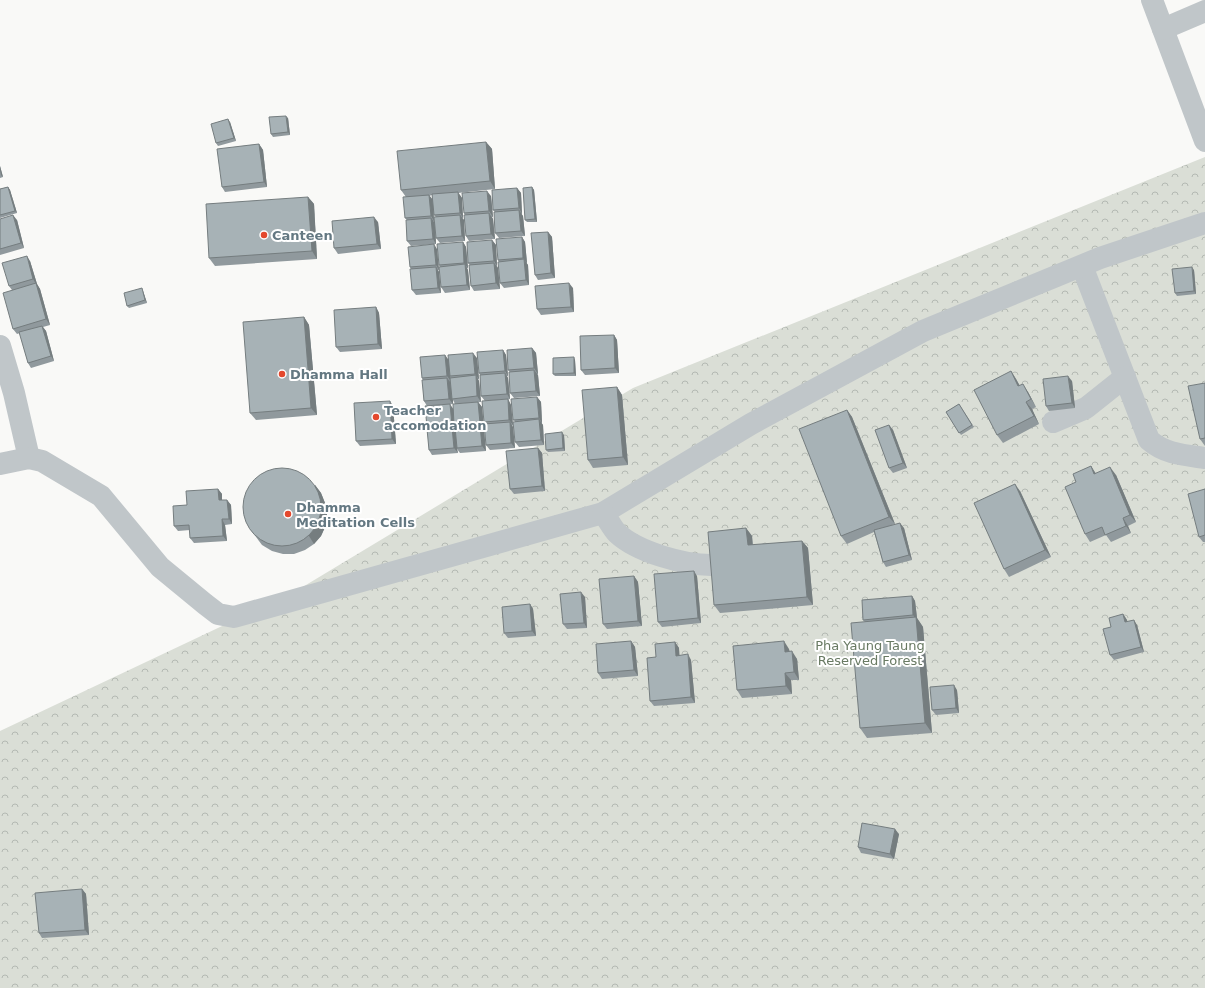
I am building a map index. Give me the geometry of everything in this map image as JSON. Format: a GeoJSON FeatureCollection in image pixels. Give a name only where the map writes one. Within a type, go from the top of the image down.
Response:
{"type":"FeatureCollection","features":[{"type":"Feature","properties":{"kind":"street"},"geometry":{"type":"LineString","coordinates":[[1152,0],[1205,141]]}},
{"type":"Feature","properties":{"kind":"street"},"geometry":{"type":"LineString","coordinates":[[1163,29],[1205,11]]}},
{"type":"Feature","properties":{"kind":"street"},"geometry":{"type":"LineString","coordinates":[[0,464],[29,458],[42,461],[101,496],[160,568],[218,614],[234,617],[603,513],[751,424],[923,331],[1082,266],[1205,223]]}},
{"type":"Feature","properties":{"kind":"street"},"geometry":{"type":"LineString","coordinates":[[1082,266],[1149,440],[1158,448],[1171,453],[1205,458]]}},
{"type":"Feature","properties":{"kind":"street"},"geometry":{"type":"LineString","coordinates":[[0,346],[14,393],[29,458]]}},
{"type":"Feature","properties":{"kind":"street"},"geometry":{"type":"LineString","coordinates":[[1054,422],[1086,408],[1125,377]]}},
{"type":"Feature","properties":{"kind":"street"},"geometry":{"type":"LineString","coordinates":[[603,513],[617,533],[640,548],[694,565],[711,565]]}},
{"type":"Feature","properties":{"kind":"green space","name":"Pha Yaung Taung Reserved Forest"},"geometry":{"type":"Polygon","coordinates":[[[1205,157],[1205,988],[0,988],[0,731],[296,591],[633,388],[1205,157]]]}},
{"type":"Feature","properties":{"kind":"building"},"geometry":{"type":"Polygon","coordinates":[[[286,116],[288,132],[271,134],[269,117],[286,116]]]}},
{"type":"Feature","properties":{"kind":"building"},"geometry":{"type":"Polygon","coordinates":[[[228,119],[234,138],[216,143],[211,124],[228,119]]]}},
{"type":"Feature","properties":{"kind":"building"},"geometry":{"type":"Polygon","coordinates":[[[486,142],[490,181],[401,190],[397,151],[486,142]]]}},
{"type":"Feature","properties":{"kind":"building"},"geometry":{"type":"Polygon","coordinates":[[[259,144],[264,182],[222,187],[217,149],[259,144]]]}},
{"type":"Feature","properties":{"kind":"building"},"geometry":{"type":"Polygon","coordinates":[[[8,187],[15,211],[0,215],[0,189],[8,187]]]}},
{"type":"Feature","properties":{"kind":"building"},"geometry":{"type":"Polygon","coordinates":[[[532,187],[535,219],[525,220],[523,188],[532,187]]]}},
{"type":"Feature","properties":{"kind":"building"},"geometry":{"type":"Polygon","coordinates":[[[517,188],[519,208],[493,210],[492,190],[517,188]]]}},
{"type":"Feature","properties":{"kind":"building"},"geometry":{"type":"Polygon","coordinates":[[[487,191],[489,211],[464,213],[462,193],[487,191]]]}},
{"type":"Feature","properties":{"kind":"building"},"geometry":{"type":"Polygon","coordinates":[[[458,192],[460,213],[434,215],[432,194],[458,192]]]}},
{"type":"Feature","properties":{"kind":"building"},"geometry":{"type":"Polygon","coordinates":[[[429,195],[431,216],[405,218],[403,197],[429,195]]]}},
{"type":"Feature","properties":{"kind":"building","name":"Canteen"},"geometry":{"type":"Polygon","coordinates":[[[308,197],[312,251],[209,258],[206,204],[308,197]]]}},
{"type":"Feature","properties":{"kind":"building"},"geometry":{"type":"Polygon","coordinates":[[[519,210],[521,231],[495,233],[494,212],[519,210]]]}},
{"type":"Feature","properties":{"kind":"building"},"geometry":{"type":"Polygon","coordinates":[[[489,213],[491,234],[466,236],[464,215],[489,213]]]}},
{"type":"Feature","properties":{"kind":"building"},"geometry":{"type":"Polygon","coordinates":[[[13,215],[21,243],[0,249],[0,219],[13,215]]]}},
{"type":"Feature","properties":{"kind":"building"},"geometry":{"type":"Polygon","coordinates":[[[460,215],[462,236],[436,238],[434,217],[460,215]]]}},
{"type":"Feature","properties":{"kind":"building"},"geometry":{"type":"Polygon","coordinates":[[[374,217],[377,244],[334,248],[332,221],[374,217]]]}},
{"type":"Feature","properties":{"kind":"building"},"geometry":{"type":"Polygon","coordinates":[[[431,218],[433,239],[407,241],[406,220],[431,218]]]}},
{"type":"Feature","properties":{"kind":"building"},"geometry":{"type":"Polygon","coordinates":[[[548,232],[551,273],[535,275],[531,233],[548,232]]]}},
{"type":"Feature","properties":{"kind":"building"},"geometry":{"type":"Polygon","coordinates":[[[522,237],[523,258],[498,260],[496,239],[522,237]]]}},
{"type":"Feature","properties":{"kind":"building"},"geometry":{"type":"Polygon","coordinates":[[[492,240],[494,261],[468,263],[467,242],[492,240]]]}},
{"type":"Feature","properties":{"kind":"building"},"geometry":{"type":"Polygon","coordinates":[[[463,242],[464,263],[439,265],[437,244],[463,242]]]}},
{"type":"Feature","properties":{"kind":"building"},"geometry":{"type":"Polygon","coordinates":[[[434,244],[436,265],[410,267],[408,247],[434,244]]]}},
{"type":"Feature","properties":{"kind":"building"},"geometry":{"type":"Polygon","coordinates":[[[27,256],[33,279],[9,286],[2,263],[27,256]]]}},
{"type":"Feature","properties":{"kind":"building"},"geometry":{"type":"Polygon","coordinates":[[[524,259],[526,280],[500,283],[498,262],[524,259]]]}},
{"type":"Feature","properties":{"kind":"building"},"geometry":{"type":"Polygon","coordinates":[[[494,263],[496,283],[471,286],[469,265],[494,263]]]}},
{"type":"Feature","properties":{"kind":"building"},"geometry":{"type":"Polygon","coordinates":[[[465,264],[467,285],[441,287],[439,267],[465,264]]]}},
{"type":"Feature","properties":{"kind":"building"},"geometry":{"type":"Polygon","coordinates":[[[436,267],[438,288],[412,290],[410,269],[436,267]]]}},
{"type":"Feature","properties":{"kind":"building"},"geometry":{"type":"Polygon","coordinates":[[[1192,267],[1194,291],[1175,293],[1172,269],[1192,267]]]}},
{"type":"Feature","properties":{"kind":"building"},"geometry":{"type":"Polygon","coordinates":[[[36,283],[46,319],[13,329],[3,293],[36,283]]]}},
{"type":"Feature","properties":{"kind":"building"},"geometry":{"type":"Polygon","coordinates":[[[569,283],[571,307],[537,309],[535,286],[569,283]]]}},
{"type":"Feature","properties":{"kind":"building"},"geometry":{"type":"Polygon","coordinates":[[[142,288],[145,300],[127,306],[124,293],[142,288]]]}},
{"type":"Feature","properties":{"kind":"building"},"geometry":{"type":"Polygon","coordinates":[[[376,307],[378,344],[336,347],[334,310],[376,307]]]}},
{"type":"Feature","properties":{"kind":"building","name":"Dhamma Hall"},"geometry":{"type":"Polygon","coordinates":[[[304,317],[311,408],[250,413],[243,322],[304,317]]]}},
{"type":"Feature","properties":{"kind":"building"},"geometry":{"type":"Polygon","coordinates":[[[42,326],[51,356],[28,363],[19,332],[42,326]]]}},
{"type":"Feature","properties":{"kind":"building"},"geometry":{"type":"Polygon","coordinates":[[[614,335],[615,368],[581,370],[580,336],[614,335]]]}},
{"type":"Feature","properties":{"kind":"building"},"geometry":{"type":"Polygon","coordinates":[[[532,348],[534,368],[508,370],[507,350],[532,348]]]}},
{"type":"Feature","properties":{"kind":"building"},"geometry":{"type":"Polygon","coordinates":[[[503,350],[505,371],[479,373],[477,352],[503,350]]]}},
{"type":"Feature","properties":{"kind":"building"},"geometry":{"type":"Polygon","coordinates":[[[473,353],[475,374],[450,376],[448,355],[473,353]]]}},
{"type":"Feature","properties":{"kind":"building"},"geometry":{"type":"Polygon","coordinates":[[[445,355],[447,376],[422,378],[420,357],[445,355]]]}},
{"type":"Feature","properties":{"kind":"building"},"geometry":{"type":"Polygon","coordinates":[[[574,357],[574,373],[553,374],[553,358],[574,357]]]}},
{"type":"Feature","properties":{"kind":"building"},"geometry":{"type":"Polygon","coordinates":[[[534,370],[536,391],[510,393],[509,372],[534,370]]]}},
{"type":"Feature","properties":{"kind":"building"},"geometry":{"type":"Polygon","coordinates":[[[1011,371],[1018,386],[1023,384],[1031,399],[1026,402],[1034,416],[997,435],[974,390],[1011,371]]]}},
{"type":"Feature","properties":{"kind":"building"},"geometry":{"type":"Polygon","coordinates":[[[505,373],[507,394],[481,396],[480,375],[505,373]]]}},
{"type":"Feature","properties":{"kind":"building"},"geometry":{"type":"Polygon","coordinates":[[[476,375],[477,396],[452,399],[450,378],[476,375]]]}},
{"type":"Feature","properties":{"kind":"building"},"geometry":{"type":"Polygon","coordinates":[[[1068,376],[1072,403],[1046,406],[1043,379],[1068,376]]]}},
{"type":"Feature","properties":{"kind":"building"},"geometry":{"type":"Polygon","coordinates":[[[447,378],[449,399],[424,401],[422,380],[447,378]]]}},
{"type":"Feature","properties":{"kind":"building"},"geometry":{"type":"Polygon","coordinates":[[[1205,383],[1205,438],[1200,439],[1188,386],[1205,383]]]}},
{"type":"Feature","properties":{"kind":"building"},"geometry":{"type":"Polygon","coordinates":[[[617,387],[623,457],[588,460],[582,390],[617,387]]]}},
{"type":"Feature","properties":{"kind":"building"},"geometry":{"type":"Polygon","coordinates":[[[537,397],[539,418],[513,420],[511,399],[537,397]]]}},
{"type":"Feature","properties":{"kind":"building"},"geometry":{"type":"Polygon","coordinates":[[[508,399],[509,420],[484,422],[482,401],[508,399]]]}},
{"type":"Feature","properties":{"kind":"building","name":"Teacher accomodation"},"geometry":{"type":"Polygon","coordinates":[[[390,401],[392,439],[356,441],[354,403],[390,401]]]}},
{"type":"Feature","properties":{"kind":"building"},"geometry":{"type":"Polygon","coordinates":[[[478,402],[480,423],[454,425],[453,404],[478,402]]]}},
{"type":"Feature","properties":{"kind":"building"},"geometry":{"type":"Polygon","coordinates":[[[450,404],[452,425],[427,427],[425,406],[450,404]]]}},
{"type":"Feature","properties":{"kind":"building"},"geometry":{"type":"Polygon","coordinates":[[[959,404],[972,425],[959,433],[946,412],[959,404]]]}},
{"type":"Feature","properties":{"kind":"building"},"geometry":{"type":"Polygon","coordinates":[[[847,410],[889,517],[841,536],[799,429],[847,410]]]}},
{"type":"Feature","properties":{"kind":"building"},"geometry":{"type":"Polygon","coordinates":[[[539,419],[541,440],[515,442],[513,422],[539,419]]]}},
{"type":"Feature","properties":{"kind":"building"},"geometry":{"type":"Polygon","coordinates":[[[510,422],[511,443],[486,445],[484,424],[510,422]]]}},
{"type":"Feature","properties":{"kind":"building"},"geometry":{"type":"Polygon","coordinates":[[[480,425],[482,446],[457,448],[455,427],[480,425]]]}},
{"type":"Feature","properties":{"kind":"building"},"geometry":{"type":"Polygon","coordinates":[[[889,425],[903,463],[889,468],[875,430],[889,425]]]}},
{"type":"Feature","properties":{"kind":"building"},"geometry":{"type":"Polygon","coordinates":[[[452,427],[454,448],[429,450],[427,429],[452,427]]]}},
{"type":"Feature","properties":{"kind":"building"},"geometry":{"type":"Polygon","coordinates":[[[562,432],[563,448],[546,450],[545,434],[562,432]]]}},
{"type":"Feature","properties":{"kind":"building"},"geometry":{"type":"Polygon","coordinates":[[[538,448],[542,486],[510,489],[506,451],[538,448]]]}},
{"type":"Feature","properties":{"kind":"building"},"geometry":{"type":"Polygon","coordinates":[[[1091,466],[1094,474],[1110,467],[1130,515],[1123,518],[1126,526],[1105,535],[1102,527],[1085,534],[1065,487],[1076,482],[1073,474],[1091,466]]]}},
{"type":"Feature","properties":{"kind":"building","name":"Dhamma Meditation Cells"},"geometry":{"type":"Polygon","coordinates":[[[274,468],[290,468],[304,474],[315,485],[321,499],[321,515],[315,529],[304,540],[290,546],[274,546],[260,540],[249,529],[243,515],[243,499],[249,485],[260,474],[274,468]]]}},
{"type":"Feature","properties":{"kind":"building"},"geometry":{"type":"Polygon","coordinates":[[[1015,484],[1045,550],[1004,569],[974,503],[1015,484]]]}},
{"type":"Feature","properties":{"kind":"building"},"geometry":{"type":"Polygon","coordinates":[[[218,489],[219,500],[227,500],[229,519],[222,519],[223,536],[190,538],[189,525],[174,526],[173,506],[187,505],[186,491],[218,489]]]}},
{"type":"Feature","properties":{"kind":"building"},"geometry":{"type":"Polygon","coordinates":[[[1205,489],[1205,535],[1199,537],[1188,494],[1205,489]]]}},
{"type":"Feature","properties":{"kind":"building"},"geometry":{"type":"Polygon","coordinates":[[[900,523],[909,555],[883,562],[874,530],[900,523]]]}},
{"type":"Feature","properties":{"kind":"building"},"geometry":{"type":"Polygon","coordinates":[[[746,528],[748,545],[802,541],[807,597],[714,605],[708,532],[746,528]]]}},
{"type":"Feature","properties":{"kind":"building"},"geometry":{"type":"Polygon","coordinates":[[[694,571],[698,618],[658,622],[654,574],[694,571]]]}},
{"type":"Feature","properties":{"kind":"building"},"geometry":{"type":"Polygon","coordinates":[[[634,576],[638,621],[603,624],[599,579],[634,576]]]}},
{"type":"Feature","properties":{"kind":"building"},"geometry":{"type":"Polygon","coordinates":[[[581,592],[584,623],[563,624],[560,594],[581,592]]]}},
{"type":"Feature","properties":{"kind":"building"},"geometry":{"type":"Polygon","coordinates":[[[912,596],[913,615],[863,620],[862,600],[912,596]]]}},
{"type":"Feature","properties":{"kind":"building"},"geometry":{"type":"Polygon","coordinates":[[[530,604],[532,631],[504,633],[502,607],[530,604]]]}},
{"type":"Feature","properties":{"kind":"building"},"geometry":{"type":"Polygon","coordinates":[[[1123,614],[1125,622],[1134,620],[1141,647],[1110,655],[1103,629],[1111,627],[1109,618],[1123,614]]]}},
{"type":"Feature","properties":{"kind":"building"},"geometry":{"type":"Polygon","coordinates":[[[916,617],[925,723],[860,728],[851,623],[916,617]]]}},
{"type":"Feature","properties":{"kind":"building"},"geometry":{"type":"Polygon","coordinates":[[[631,641],[634,670],[598,673],[596,644],[631,641]]]}},
{"type":"Feature","properties":{"kind":"building"},"geometry":{"type":"Polygon","coordinates":[[[784,641],[785,652],[792,651],[794,672],[785,673],[786,686],[737,690],[733,646],[784,641]]]}},
{"type":"Feature","properties":{"kind":"building"},"geometry":{"type":"Polygon","coordinates":[[[675,642],[676,656],[688,654],[691,697],[650,701],[647,658],[656,657],[655,644],[675,642]]]}},
{"type":"Feature","properties":{"kind":"building"},"geometry":{"type":"Polygon","coordinates":[[[954,685],[956,708],[932,710],[930,687],[954,685]]]}},
{"type":"Feature","properties":{"kind":"building"},"geometry":{"type":"Polygon","coordinates":[[[862,823],[895,829],[890,854],[858,847],[862,823]]]}},
{"type":"Feature","properties":{"kind":"building"},"geometry":{"type":"Polygon","coordinates":[[[82,889],[85,930],[39,933],[35,893],[82,889]]]}},
{"type":"Feature","properties":{"kind":"place","name":"Canteen"},"geometry":{"type":"Point","coordinates":[264,235]}},
{"type":"Feature","properties":{"kind":"place","name":"Dhamma Hall"},"geometry":{"type":"Point","coordinates":[282,374]}},
{"type":"Feature","properties":{"kind":"place","name":"Teacher accomodation"},"geometry":{"type":"Point","coordinates":[376,417]}},
{"type":"Feature","properties":{"kind":"place","name":"Dhamma Meditation Cells"},"geometry":{"type":"Point","coordinates":[288,514]}}]}
